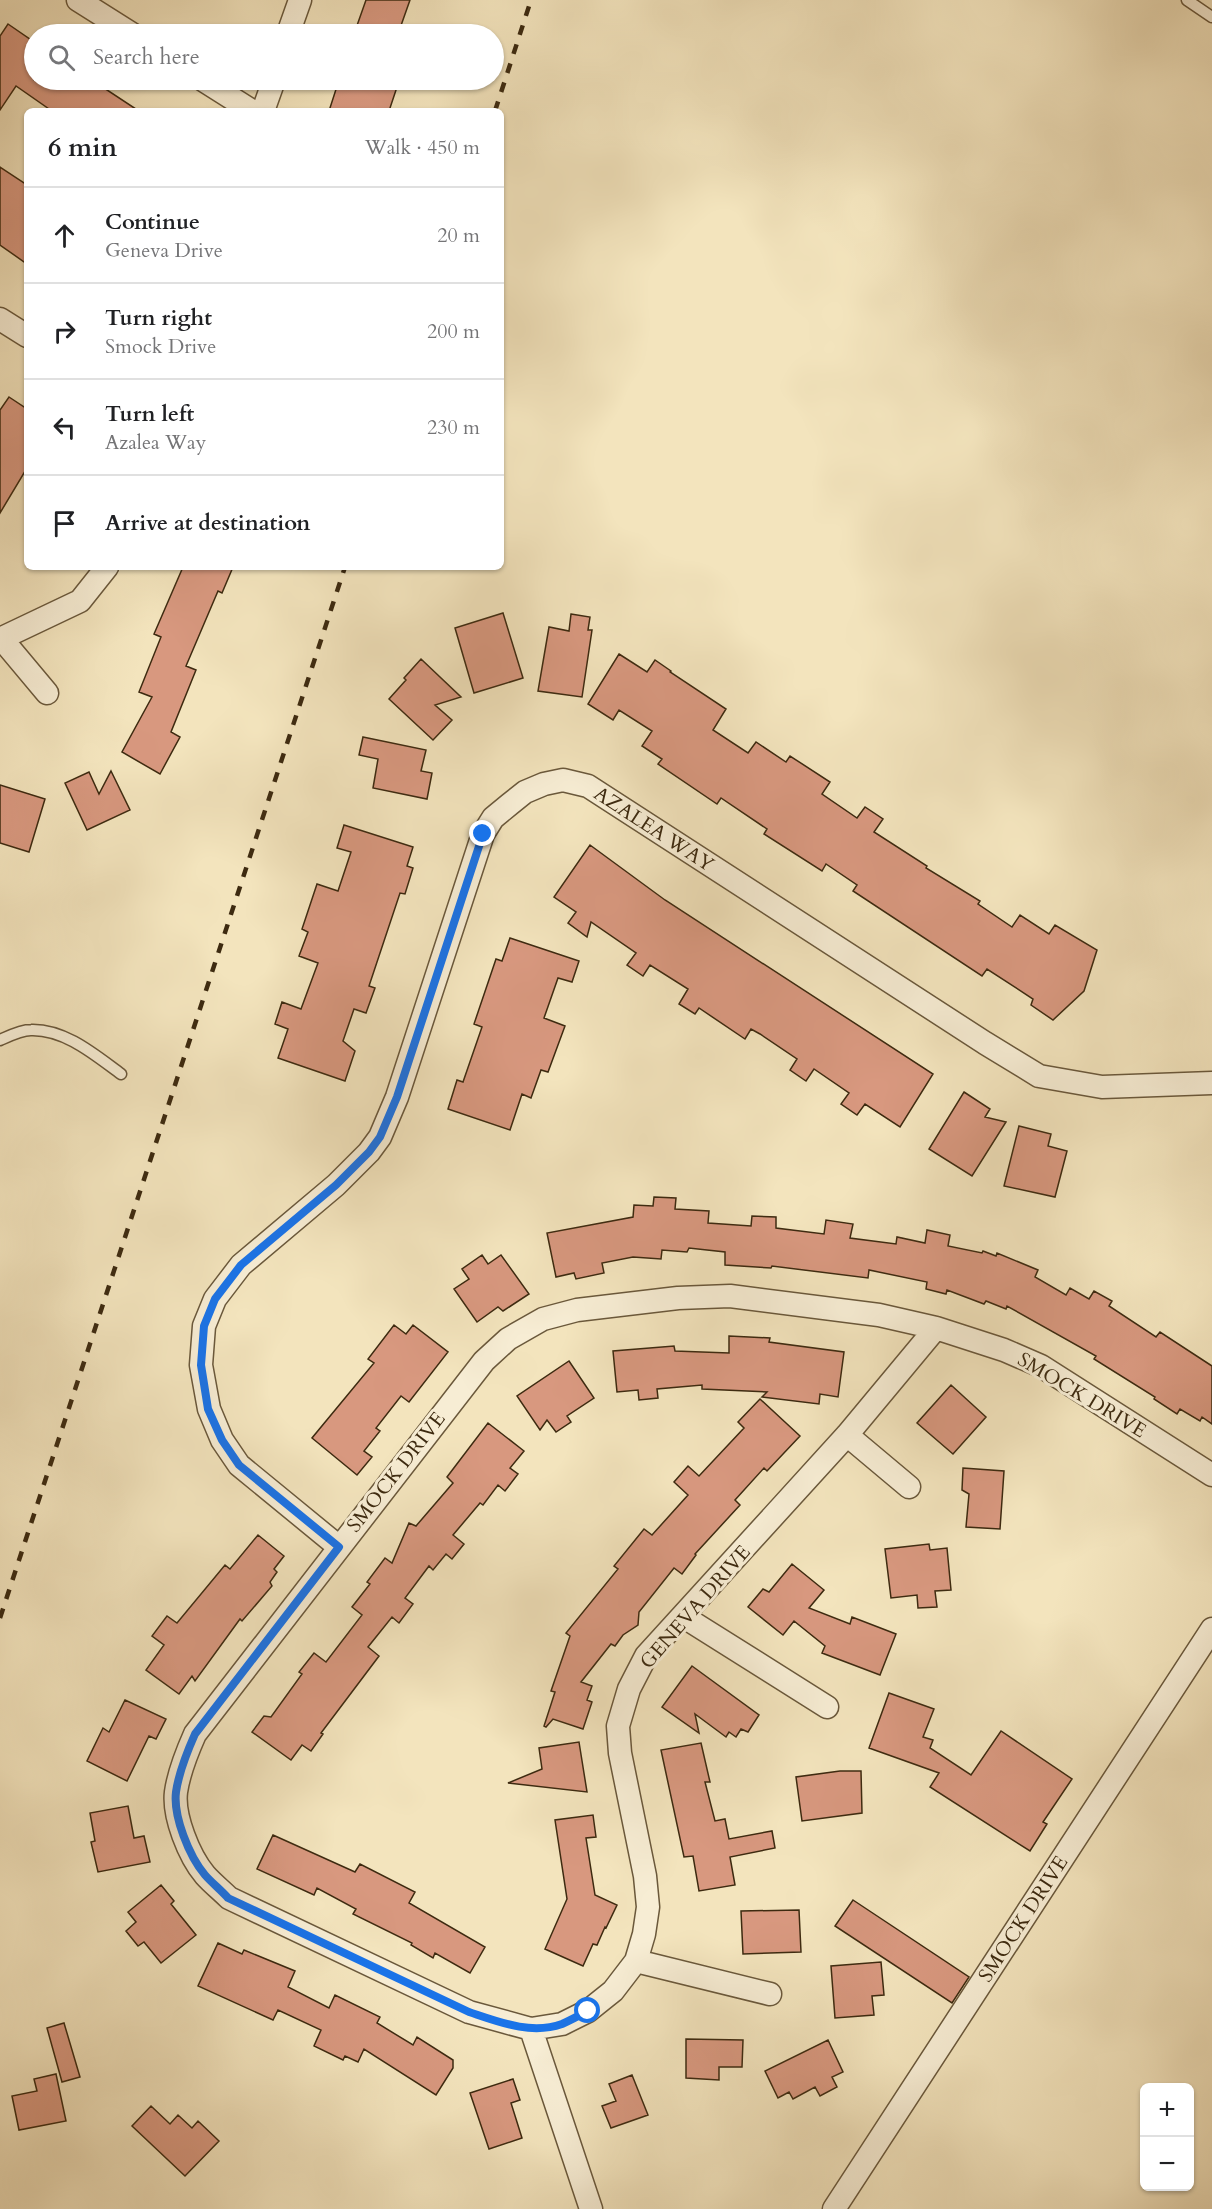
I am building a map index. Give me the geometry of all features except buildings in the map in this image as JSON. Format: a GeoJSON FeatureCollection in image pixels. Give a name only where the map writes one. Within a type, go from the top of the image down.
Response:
{"type":"FeatureCollection","features":[{"type":"Feature","properties":{"kind":"street"},"geometry":{"type":"LineString","coordinates":[[78,0],[116,24]]}},
{"type":"Feature","properties":{"kind":"street"},"geometry":{"type":"LineString","coordinates":[[292,24],[300,0]]}},
{"type":"Feature","properties":{"kind":"street"},"geometry":{"type":"LineString","coordinates":[[219,90],[247,108]]}},
{"type":"Feature","properties":{"kind":"street"},"geometry":{"type":"LineString","coordinates":[[264,108],[270,90]]}},
{"type":"Feature","properties":{"kind":"street"},"geometry":{"type":"LineString","coordinates":[[0,319],[24,334]]}},
{"type":"Feature","properties":{"kind":"street"},"geometry":{"type":"LineString","coordinates":[[48,693],[1,638],[80,601],[105,570]]}},
{"type":"Feature","properties":{"kind":"street","name":"AZALEA WAY"},"geometry":{"type":"LineString","coordinates":[[339,1547],[239,1465],[222,1440],[208,1409],[201,1365],[204,1326],[215,1299],[241,1265],[336,1185],[369,1152],[380,1137],[397,1097],[483,834],[493,818],[525,792],[562,780],[588,786],[975,1037],[1039,1076],[1102,1087],[1212,1083]]}},
{"type":"Feature","properties":{"kind":"street","name":"SMOCK DRIVE"},"geometry":{"type":"LineString","coordinates":[[531,2029],[498,2022],[469,2012],[228,1898],[204,1873],[181,1828],[177,1819],[176,1793],[182,1763],[195,1734],[484,1361],[508,1339],[543,1319],[577,1310],[678,1298],[730,1296],[879,1315],[936,1328],[1004,1350],[1041,1366],[1212,1475]]}},
{"type":"Feature","properties":{"kind":"street","name":"GENEVA DRIVE"},"geometry":{"type":"LineString","coordinates":[[531,2029],[562,2024],[588,2011],[614,1990],[636,1961],[644,1934],[648,1907],[645,1876],[620,1753],[618,1725],[629,1689],[646,1656],[684,1617],[847,1435],[936,1328]]}},
{"type":"Feature","properties":{"kind":"street"},"geometry":{"type":"LineString","coordinates":[[847,1435],[909,1487]]}},
{"type":"Feature","properties":{"kind":"street"},"geometry":{"type":"LineString","coordinates":[[684,1617],[827,1707]]}},
{"type":"Feature","properties":{"kind":"street","name":"SMOCK DRIVE"},"geometry":{"type":"LineString","coordinates":[[834,2209],[1212,1629]]}},
{"type":"Feature","properties":{"kind":"street"},"geometry":{"type":"LineString","coordinates":[[636,1961],[771,1994]]}},
{"type":"Feature","properties":{"kind":"street"},"geometry":{"type":"LineString","coordinates":[[531,2029],[591,2209]]}},
{"type":"Feature","properties":{"kind":"lane"},"geometry":{"type":"LineString","coordinates":[[1187,0],[1212,17]]}},
{"type":"Feature","properties":{"kind":"lane"},"geometry":{"type":"LineString","coordinates":[[0,1040],[29,1029],[47,1031],[77,1043],[121,1074]]}},
{"type":"Feature","properties":{"kind":"railway"},"geometry":{"type":"LineString","coordinates":[[504,83],[531,0]]}},
{"type":"Feature","properties":{"kind":"railway"},"geometry":{"type":"LineString","coordinates":[[496,108],[502,90]]}},
{"type":"Feature","properties":{"kind":"railway"},"geometry":{"type":"LineString","coordinates":[[0,1618],[344,570]]}},
{"type":"Feature","properties":{"kind":"route"},"geometry":{"type":"LineString","coordinates":[[483,834],[397,1097],[380,1137],[369,1152],[336,1185],[241,1265],[215,1299],[204,1326],[201,1365],[208,1409],[222,1440],[239,1465],[339,1547],[195,1734],[182,1763],[176,1793],[177,1819],[188,1846],[204,1873],[228,1898],[469,2012],[498,2022],[531,2029],[562,2024],[588,2011]]}}]}
